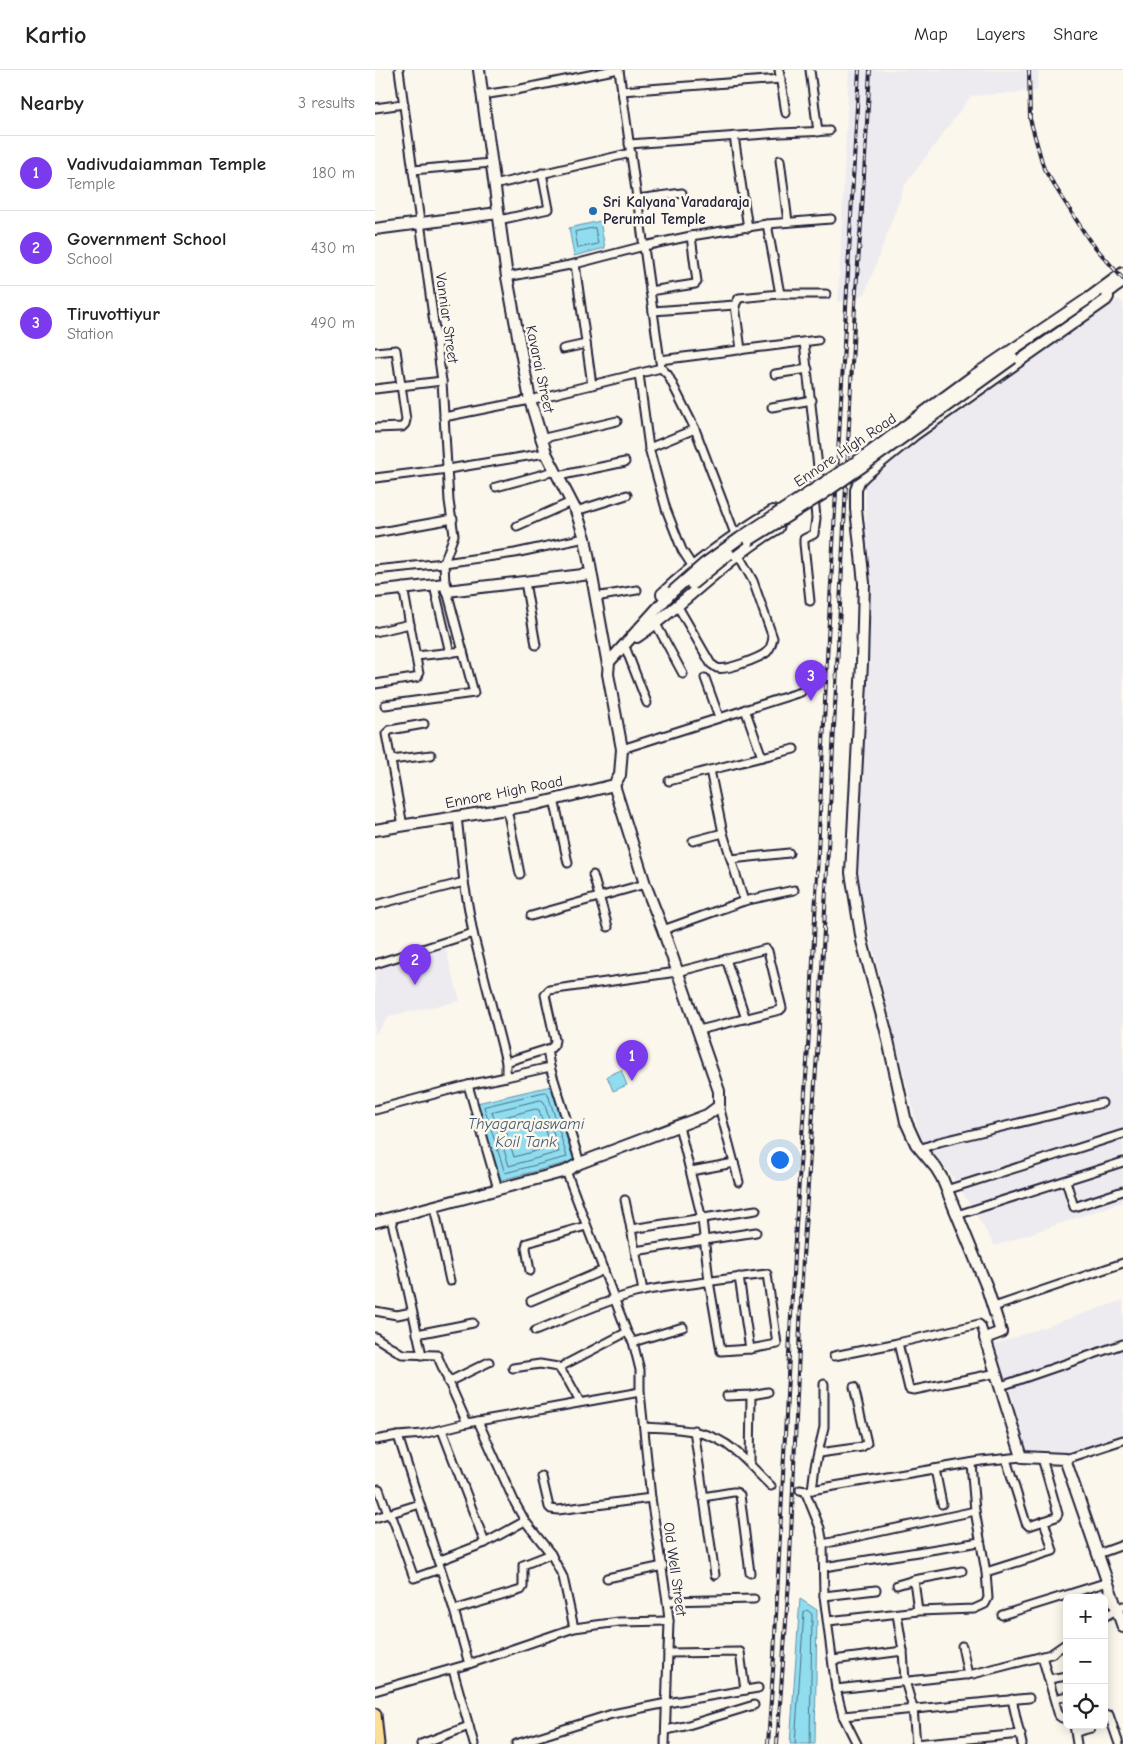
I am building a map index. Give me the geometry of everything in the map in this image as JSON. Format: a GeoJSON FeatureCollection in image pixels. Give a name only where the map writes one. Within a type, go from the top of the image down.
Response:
{"type":"FeatureCollection","features":[{"type":"Feature","properties":{"kind":"main road"},"geometry":{"type":"LineString","coordinates":[[375,1714],[378,1744]]}},
{"type":"Feature","properties":{"kind":"street","name":"Vanniar Street"},"geometry":{"type":"LineString","coordinates":[[399,70],[442,381],[449,501],[454,535],[444,563]]}},
{"type":"Feature","properties":{"kind":"street","name":"Kavarai Street"},"geometry":{"type":"LineString","coordinates":[[479,70],[507,277],[530,400],[540,439],[574,507],[585,538],[609,669]]}},
{"type":"Feature","properties":{"kind":"street"},"geometry":{"type":"LineString","coordinates":[[482,95],[614,70]]}},
{"type":"Feature","properties":{"kind":"street"},"geometry":{"type":"LineString","coordinates":[[619,70],[661,368],[668,375],[695,429],[735,534]]}},
{"type":"Feature","properties":{"kind":"street"},"geometry":{"type":"LineString","coordinates":[[779,70],[786,113]]}},
{"type":"Feature","properties":{"kind":"street"},"geometry":{"type":"LineString","coordinates":[[810,70],[819,132]]}},
{"type":"Feature","properties":{"kind":"street"},"geometry":{"type":"LineString","coordinates":[[622,91],[781,79]]}},
{"type":"Feature","properties":{"kind":"street"},"geometry":{"type":"LineString","coordinates":[[375,108],[404,104]]}},
{"type":"Feature","properties":{"kind":"street"},"geometry":{"type":"LineString","coordinates":[[629,144],[734,136],[829,132]]}},
{"type":"Feature","properties":{"kind":"street"},"geometry":{"type":"LineString","coordinates":[[734,136],[749,228]]}},
{"type":"Feature","properties":{"kind":"street"},"geometry":{"type":"LineString","coordinates":[[494,185],[631,152]]}},
{"type":"Feature","properties":{"kind":"street"},"geometry":{"type":"LineString","coordinates":[[780,160],[788,222]]}},
{"type":"Feature","properties":{"kind":"street"},"geometry":{"type":"LineString","coordinates":[[413,170],[491,163]]}},
{"type":"Feature","properties":{"kind":"street"},"geometry":{"type":"LineString","coordinates":[[375,229],[421,223],[498,217],[549,209],[543,173]]}},
{"type":"Feature","properties":{"kind":"street"},"geometry":{"type":"LineString","coordinates":[[637,199],[682,193]]}},
{"type":"Feature","properties":{"kind":"street"},"geometry":{"type":"LineString","coordinates":[[507,277],[575,264],[691,236],[767,224],[831,219]]}},
{"type":"Feature","properties":{"kind":"street"},"geometry":{"type":"LineString","coordinates":[[767,224],[779,294]]}},
{"type":"Feature","properties":{"kind":"street"},"geometry":{"type":"LineString","coordinates":[[650,291],[693,286],[697,282],[691,236]]}},
{"type":"Feature","properties":{"kind":"street"},"geometry":{"type":"LineString","coordinates":[[575,264],[592,385]]}},
{"type":"Feature","properties":{"kind":"street","name":"Ennore High Road"},"geometry":{"type":"LineString","coordinates":[[1107,290],[1123,273]]}},
{"type":"Feature","properties":{"kind":"street","name":"Ennore High Road"},"geometry":{"type":"LineString","coordinates":[[609,669],[654,617],[735,549],[907,436],[1090,300],[1123,282]]}},
{"type":"Feature","properties":{"kind":"street"},"geometry":{"type":"LineString","coordinates":[[985,1338],[1000,1333],[1002,1330],[937,1168],[911,1137],[906,1122],[886,1031],[862,941],[851,873],[862,663],[864,583],[856,509],[856,490],[859,481],[885,457],[973,392],[1106,300],[1108,297],[1107,290]]}},
{"type":"Feature","properties":{"kind":"street"},"geometry":{"type":"LineString","coordinates":[[741,350],[735,305],[739,298],[779,294],[826,294]]}},
{"type":"Feature","properties":{"kind":"street"},"geometry":{"type":"LineString","coordinates":[[653,311],[735,305]]}},
{"type":"Feature","properties":{"kind":"street"},"geometry":{"type":"LineString","coordinates":[[660,360],[818,340]]}},
{"type":"Feature","properties":{"kind":"street"},"geometry":{"type":"LineString","coordinates":[[683,674],[652,621],[651,606],[693,567],[735,534],[813,485],[819,476],[804,342]]}},
{"type":"Feature","properties":{"kind":"street"},"geometry":{"type":"LineString","coordinates":[[563,349],[586,344]]}},
{"type":"Feature","properties":{"kind":"street"},"geometry":{"type":"LineString","coordinates":[[375,352],[396,350],[402,386],[405,424],[402,427],[375,428]]}},
{"type":"Feature","properties":{"kind":"street"},"geometry":{"type":"LineString","coordinates":[[444,417],[530,400],[661,368]]}},
{"type":"Feature","properties":{"kind":"street"},"geometry":{"type":"LineString","coordinates":[[775,374],[808,369]]}},
{"type":"Feature","properties":{"kind":"street"},"geometry":{"type":"LineString","coordinates":[[639,374],[649,448],[666,509],[682,550],[693,567]]}},
{"type":"Feature","properties":{"kind":"street"},"geometry":{"type":"LineString","coordinates":[[375,389],[442,381]]}},
{"type":"Feature","properties":{"kind":"street"},"geometry":{"type":"LineString","coordinates":[[772,407],[812,400]]}},
{"type":"Feature","properties":{"kind":"street"},"geometry":{"type":"LineString","coordinates":[[540,439],[617,422]]}},
{"type":"Feature","properties":{"kind":"street"},"geometry":{"type":"LineString","coordinates":[[649,448],[695,429]]}},
{"type":"Feature","properties":{"kind":"street"},"geometry":{"type":"LineString","coordinates":[[375,478],[448,469],[546,453]]}},
{"type":"Feature","properties":{"kind":"street"},"geometry":{"type":"LineString","coordinates":[[497,487],[556,473],[625,462]]}},
{"type":"Feature","properties":{"kind":"street"},"geometry":{"type":"LineString","coordinates":[[809,601],[804,539],[814,534],[816,528],[813,485]]}},
{"type":"Feature","properties":{"kind":"street"},"geometry":{"type":"LineString","coordinates":[[517,526],[574,507],[627,496]]}},
{"type":"Feature","properties":{"kind":"street"},"geometry":{"type":"LineString","coordinates":[[738,554],[753,581],[773,638],[767,652],[743,663],[723,669],[716,668],[711,664],[675,598],[758,540],[778,528],[779,524],[773,511]]}},
{"type":"Feature","properties":{"kind":"street"},"geometry":{"type":"LineString","coordinates":[[375,533],[453,519]]}},
{"type":"Feature","properties":{"kind":"street"},"geometry":{"type":"LineString","coordinates":[[375,570],[515,553],[585,538]]}},
{"type":"Feature","properties":{"kind":"street"},"geometry":{"type":"LineString","coordinates":[[385,705],[474,693],[446,587],[444,563]]}},
{"type":"Feature","properties":{"kind":"street"},"geometry":{"type":"LineString","coordinates":[[375,592],[403,588],[525,582],[591,574]]}},
{"type":"Feature","properties":{"kind":"street"},"geometry":{"type":"LineString","coordinates":[[525,582],[536,645]]}},
{"type":"Feature","properties":{"kind":"street"},"geometry":{"type":"LineString","coordinates":[[434,586],[450,653]]}},
{"type":"Feature","properties":{"kind":"street"},"geometry":{"type":"LineString","coordinates":[[375,684],[418,677],[419,674],[403,588]]}},
{"type":"Feature","properties":{"kind":"street"},"geometry":{"type":"LineString","coordinates":[[595,597],[637,590]]}},
{"type":"Feature","properties":{"kind":"street","name":"Ennore High Road"},"geometry":{"type":"LineString","coordinates":[[609,669],[614,655],[675,598]]}},
{"type":"Feature","properties":{"kind":"street"},"geometry":{"type":"LineString","coordinates":[[637,637],[652,621]]}},
{"type":"Feature","properties":{"kind":"street"},"geometry":{"type":"LineString","coordinates":[[375,632],[410,624]]}},
{"type":"Feature","properties":{"kind":"street"},"geometry":{"type":"LineString","coordinates":[[626,649],[647,702]]}},
{"type":"Feature","properties":{"kind":"street"},"geometry":{"type":"LineString","coordinates":[[416,656],[463,651]]}},
{"type":"Feature","properties":{"kind":"street"},"geometry":{"type":"LineString","coordinates":[[609,669],[622,748],[619,775],[614,784],[645,884],[699,1030],[719,1091],[719,1106],[739,1182]]}},
{"type":"Feature","properties":{"kind":"street"},"geometry":{"type":"LineString","coordinates":[[705,678],[719,717]]}},
{"type":"Feature","properties":{"kind":"street"},"geometry":{"type":"LineString","coordinates":[[622,748],[801,692]]}},
{"type":"Feature","properties":{"kind":"street"},"geometry":{"type":"LineString","coordinates":[[745,709],[762,757]]}},
{"type":"Feature","properties":{"kind":"street"},"geometry":{"type":"LineString","coordinates":[[403,826],[386,734],[387,731],[424,724]]}},
{"type":"Feature","properties":{"kind":"street"},"geometry":{"type":"LineString","coordinates":[[669,781],[794,749]]}},
{"type":"Feature","properties":{"kind":"street"},"geometry":{"type":"LineString","coordinates":[[391,760],[431,755]]}},
{"type":"Feature","properties":{"kind":"street"},"geometry":{"type":"LineString","coordinates":[[709,770],[723,833],[744,901]]}},
{"type":"Feature","properties":{"kind":"street","name":"Ennore High Road"},"geometry":{"type":"LineString","coordinates":[[375,830],[537,804],[614,784]]}},
{"type":"Feature","properties":{"kind":"street"},"geometry":{"type":"LineString","coordinates":[[554,799],[568,863]]}},
{"type":"Feature","properties":{"kind":"street"},"geometry":{"type":"LineString","coordinates":[[507,809],[520,874]]}},
{"type":"Feature","properties":{"kind":"street"},"geometry":{"type":"LineString","coordinates":[[457,816],[464,882],[473,933],[506,1062],[506,1077]]}},
{"type":"Feature","properties":{"kind":"street"},"geometry":{"type":"LineString","coordinates":[[693,841],[723,833]]}},
{"type":"Feature","properties":{"kind":"street"},"geometry":{"type":"LineString","coordinates":[[731,859],[789,853]]}},
{"type":"Feature","properties":{"kind":"street"},"geometry":{"type":"LineString","coordinates":[[593,875],[608,927]]}},
{"type":"Feature","properties":{"kind":"street"},"geometry":{"type":"LineString","coordinates":[[375,905],[464,882]]}},
{"type":"Feature","properties":{"kind":"street"},"geometry":{"type":"LineString","coordinates":[[531,916],[645,884]]}},
{"type":"Feature","properties":{"kind":"street"},"geometry":{"type":"LineString","coordinates":[[663,930],[744,901],[793,890]]}},
{"type":"Feature","properties":{"kind":"street"},"geometry":{"type":"LineString","coordinates":[[375,964],[473,933]]}},
{"type":"Feature","properties":{"kind":"street"},"geometry":{"type":"LineString","coordinates":[[506,1062],[554,1045],[555,1040],[545,994],[547,991],[677,972],[764,949],[768,950],[782,1008],[699,1030]]}},
{"type":"Feature","properties":{"kind":"street"},"geometry":{"type":"LineString","coordinates":[[725,959],[746,1019]]}},
{"type":"Feature","properties":{"kind":"street"},"geometry":{"type":"LineString","coordinates":[[547,1049],[550,1067],[580,1163]]}},
{"type":"Feature","properties":{"kind":"street"},"geometry":{"type":"LineString","coordinates":[[375,1110],[468,1085],[550,1067]]}},
{"type":"Feature","properties":{"kind":"street"},"geometry":{"type":"LineString","coordinates":[[468,1085],[498,1189]]}},
{"type":"Feature","properties":{"kind":"street"},"geometry":{"type":"LineString","coordinates":[[920,1149],[939,1142],[1102,1103]]}},
{"type":"Feature","properties":{"kind":"street"},"geometry":{"type":"LineString","coordinates":[[375,1222],[566,1170],[707,1115],[719,1106]]}},
{"type":"Feature","properties":{"kind":"street"},"geometry":{"type":"LineString","coordinates":[[535,1331],[615,1299],[643,1291],[709,1282],[739,1277],[767,1274],[777,1344],[750,1349],[721,1351],[709,1282],[702,1219],[679,1126]]}},
{"type":"Feature","properties":{"kind":"street"},"geometry":{"type":"LineString","coordinates":[[947,1190],[1123,1134]]}},
{"type":"Feature","properties":{"kind":"street"},"geometry":{"type":"LineString","coordinates":[[957,1215],[1123,1162]]}},
{"type":"Feature","properties":{"kind":"street"},"geometry":{"type":"LineString","coordinates":[[691,1171],[734,1163]]}},
{"type":"Feature","properties":{"kind":"street","name":"Old Well Street"},"geometry":{"type":"LineString","coordinates":[[566,1170],[627,1332],[633,1342],[639,1370],[651,1498],[663,1566],[669,1622],[665,1744]]}},
{"type":"Feature","properties":{"kind":"street"},"geometry":{"type":"LineString","coordinates":[[1065,1181],[1073,1206],[1123,1191]]}},
{"type":"Feature","properties":{"kind":"street"},"geometry":{"type":"LineString","coordinates":[[625,1200],[643,1291]]}},
{"type":"Feature","properties":{"kind":"street"},"geometry":{"type":"LineString","coordinates":[[434,1207],[450,1281]]}},
{"type":"Feature","properties":{"kind":"street"},"geometry":{"type":"LineString","coordinates":[[631,1229],[756,1210]]}},
{"type":"Feature","properties":{"kind":"street"},"geometry":{"type":"LineString","coordinates":[[391,1219],[422,1355]]}},
{"type":"Feature","properties":{"kind":"street"},"geometry":{"type":"LineString","coordinates":[[530,1271],[526,1244],[586,1226]]}},
{"type":"Feature","properties":{"kind":"street"},"geometry":{"type":"LineString","coordinates":[[635,1251],[756,1232]]}},
{"type":"Feature","properties":{"kind":"street"},"geometry":{"type":"LineString","coordinates":[[994,1307],[1123,1262]]}},
{"type":"Feature","properties":{"kind":"street"},"geometry":{"type":"LineString","coordinates":[[531,1301],[604,1270]]}},
{"type":"Feature","properties":{"kind":"street"},"geometry":{"type":"LineString","coordinates":[[739,1277],[750,1349]]}},
{"type":"Feature","properties":{"kind":"street"},"geometry":{"type":"LineString","coordinates":[[375,1311],[397,1315],[412,1312]]}},
{"type":"Feature","properties":{"kind":"street"},"geometry":{"type":"LineString","coordinates":[[417,1334],[473,1323]]}},
{"type":"Feature","properties":{"kind":"street"},"geometry":{"type":"LineString","coordinates":[[833,1356],[979,1324],[997,1373],[1022,1457]]}},
{"type":"Feature","properties":{"kind":"street"},"geometry":{"type":"LineString","coordinates":[[633,1342],[674,1328],[683,1327]]}},
{"type":"Feature","properties":{"kind":"street"},"geometry":{"type":"LineString","coordinates":[[564,1365],[627,1332]]}},
{"type":"Feature","properties":{"kind":"street"},"geometry":{"type":"LineString","coordinates":[[375,1337],[402,1354],[437,1356],[467,1423]]}},
{"type":"Feature","properties":{"kind":"street"},"geometry":{"type":"LineString","coordinates":[[898,1343],[909,1388],[912,1390],[997,1373]]}},
{"type":"Feature","properties":{"kind":"street"},"geometry":{"type":"LineString","coordinates":[[1001,1386],[1123,1344]]}},
{"type":"Feature","properties":{"kind":"street"},"geometry":{"type":"LineString","coordinates":[[448,1382],[489,1362]]}},
{"type":"Feature","properties":{"kind":"street"},"geometry":{"type":"LineString","coordinates":[[513,1368],[540,1364],[558,1367],[580,1402]]}},
{"type":"Feature","properties":{"kind":"street"},"geometry":{"type":"LineString","coordinates":[[823,1384],[825,1413],[819,1453],[806,1490],[820,1528],[823,1544],[825,1596],[836,1689],[843,1716],[857,1744]]}},
{"type":"Feature","properties":{"kind":"street"},"geometry":{"type":"LineString","coordinates":[[819,1453],[862,1447],[867,1443],[854,1387]]}},
{"type":"Feature","properties":{"kind":"street"},"geometry":{"type":"LineString","coordinates":[[375,1440],[423,1434],[467,1423],[640,1392]]}},
{"type":"Feature","properties":{"kind":"street"},"geometry":{"type":"LineString","coordinates":[[727,1396],[768,1392]]}},
{"type":"Feature","properties":{"kind":"street"},"geometry":{"type":"LineString","coordinates":[[750,1464],[751,1395]]}},
{"type":"Feature","properties":{"kind":"street"},"geometry":{"type":"LineString","coordinates":[[479,1421],[515,1503],[525,1520],[551,1554],[563,1577],[574,1628]]}},
{"type":"Feature","properties":{"kind":"street"},"geometry":{"type":"LineString","coordinates":[[645,1427],[693,1430],[711,1436],[733,1448],[771,1486]]}},
{"type":"Feature","properties":{"kind":"street"},"geometry":{"type":"LineString","coordinates":[[442,1430],[485,1543]]}},
{"type":"Feature","properties":{"kind":"street"},"geometry":{"type":"LineString","coordinates":[[693,1430],[715,1575]]}},
{"type":"Feature","properties":{"kind":"street"},"geometry":{"type":"LineString","coordinates":[[398,1436],[455,1610],[469,1664]]}},
{"type":"Feature","properties":{"kind":"street"},"geometry":{"type":"LineString","coordinates":[[806,1490],[971,1463],[1022,1457],[1065,1459],[1123,1440]]}},
{"type":"Feature","properties":{"kind":"street"},"geometry":{"type":"LineString","coordinates":[[1006,1459],[1027,1525],[1029,1526],[1056,1517],[1058,1514],[1042,1458]]}},
{"type":"Feature","properties":{"kind":"street"},"geometry":{"type":"LineString","coordinates":[[1065,1459],[1108,1582],[1120,1608],[1123,1627]]}},
{"type":"Feature","properties":{"kind":"street"},"geometry":{"type":"LineString","coordinates":[[828,1621],[918,1611],[974,1609],[981,1607],[988,1598],[986,1572],[975,1511],[971,1463]]}},
{"type":"Feature","properties":{"kind":"street"},"geometry":{"type":"LineString","coordinates":[[935,1469],[942,1504]]}},
{"type":"Feature","properties":{"kind":"street"},"geometry":{"type":"LineString","coordinates":[[542,1477],[551,1509],[558,1510],[651,1498]]}},
{"type":"Feature","properties":{"kind":"street"},"geometry":{"type":"LineString","coordinates":[[379,1489],[388,1514],[393,1519],[414,1578],[485,1543],[525,1520]]}},
{"type":"Feature","properties":{"kind":"street"},"geometry":{"type":"LineString","coordinates":[[703,1497],[733,1492],[737,1492],[740,1495],[749,1573]]}},
{"type":"Feature","properties":{"kind":"street"},"geometry":{"type":"LineString","coordinates":[[375,1518],[420,1504]]}},
{"type":"Feature","properties":{"kind":"street"},"geometry":{"type":"LineString","coordinates":[[823,1544],[975,1511]]}},
{"type":"Feature","properties":{"kind":"street"},"geometry":{"type":"LineString","coordinates":[[986,1572],[1053,1550],[1043,1521]]}},
{"type":"Feature","properties":{"kind":"street"},"geometry":{"type":"LineString","coordinates":[[824,1567],[980,1542]]}},
{"type":"Feature","properties":{"kind":"street"},"geometry":{"type":"LineString","coordinates":[[1098,1554],[1123,1544]]}},
{"type":"Feature","properties":{"kind":"street"},"geometry":{"type":"LineString","coordinates":[[455,1610],[521,1590],[523,1587],[523,1565],[551,1554]]}},
{"type":"Feature","properties":{"kind":"street"},"geometry":{"type":"LineString","coordinates":[[607,1578],[663,1566]]}},
{"type":"Feature","properties":{"kind":"street"},"geometry":{"type":"LineString","coordinates":[[897,1585],[962,1571]]}},
{"type":"Feature","properties":{"kind":"street"},"geometry":{"type":"LineString","coordinates":[[914,1580],[918,1611]]}},
{"type":"Feature","properties":{"kind":"street"},"geometry":{"type":"LineString","coordinates":[[1002,1615],[1108,1582]]}},
{"type":"Feature","properties":{"kind":"street"},"geometry":{"type":"LineString","coordinates":[[825,1596],[876,1590]]}},
{"type":"Feature","properties":{"kind":"street"},"geometry":{"type":"LineString","coordinates":[[667,1601],[754,1599]]}},
{"type":"Feature","properties":{"kind":"street"},"geometry":{"type":"LineString","coordinates":[[1108,1615],[1120,1608]]}},
{"type":"Feature","properties":{"kind":"street"},"geometry":{"type":"LineString","coordinates":[[897,1614],[903,1651],[905,1681],[913,1708],[915,1744],[1021,1734]]}},
{"type":"Feature","properties":{"kind":"street"},"geometry":{"type":"LineString","coordinates":[[375,1691],[453,1670],[574,1628],[619,1622],[669,1622]]}},
{"type":"Feature","properties":{"kind":"street"},"geometry":{"type":"LineString","coordinates":[[962,1646],[968,1675]]}},
{"type":"Feature","properties":{"kind":"street"},"geometry":{"type":"LineString","coordinates":[[836,1689],[968,1675],[1051,1654],[1063,1646]]}},
{"type":"Feature","properties":{"kind":"street"},"geometry":{"type":"LineString","coordinates":[[833,1660],[903,1651]]}},
{"type":"Feature","properties":{"kind":"street"},"geometry":{"type":"LineString","coordinates":[[668,1653],[740,1652],[745,1690]]}},
{"type":"Feature","properties":{"kind":"street"},"geometry":{"type":"LineString","coordinates":[[1042,1656],[1060,1717],[1063,1717]]}},
{"type":"Feature","properties":{"kind":"street"},"geometry":{"type":"LineString","coordinates":[[453,1670],[474,1744]]}},
{"type":"Feature","properties":{"kind":"street"},"geometry":{"type":"LineString","coordinates":[[1049,1680],[1063,1677]]}},
{"type":"Feature","properties":{"kind":"street"},"geometry":{"type":"LineString","coordinates":[[516,1744],[525,1743],[612,1714],[758,1688]]}},
{"type":"Feature","properties":{"kind":"street"},"geometry":{"type":"LineString","coordinates":[[1055,1699],[1063,1697]]}},
{"type":"Feature","properties":{"kind":"street"},"geometry":{"type":"LineString","coordinates":[[843,1716],[1029,1698]]}},
{"type":"Feature","properties":{"kind":"street"},"geometry":{"type":"LineString","coordinates":[[1012,1699],[1022,1744]]}},
{"type":"Feature","properties":{"kind":"street"},"geometry":{"type":"LineString","coordinates":[[666,1730],[754,1705]]}},
{"type":"Feature","properties":{"kind":"street"},"geometry":{"type":"LineString","coordinates":[[1109,1715],[1119,1744]]}},
{"type":"Feature","properties":{"kind":"street"},"geometry":{"type":"LineString","coordinates":[[421,1744],[469,1726]]}},
{"type":"Feature","properties":{"kind":"street"},"geometry":{"type":"LineString","coordinates":[[1075,1729],[1077,1744]]}},
{"type":"Feature","properties":{"kind":"shaded area"},"geometry":{"type":"Polygon","coordinates":[[[849,70],[1039,70],[1037,91],[971,96],[905,185],[865,294],[838,302],[849,70]]]}},
{"type":"Feature","properties":{"kind":"shaded area"},"geometry":{"type":"Polygon","coordinates":[[[1119,299],[1123,303],[1123,1202],[995,1246],[953,1177],[920,1138],[857,883],[867,641],[865,467],[1059,329],[1119,299]]]}},
{"type":"Feature","properties":{"kind":"shaded area"},"geometry":{"type":"Polygon","coordinates":[[[444,943],[460,1001],[390,1016],[375,1035],[375,969],[444,943]]]}},
{"type":"Feature","properties":{"kind":"shaded area"},"geometry":{"type":"Polygon","coordinates":[[[1123,1300],[1123,1339],[1004,1381],[992,1345],[1123,1300]]]}},
{"type":"Feature","properties":{"kind":"shaded area"},"geometry":{"type":"Polygon","coordinates":[[[1123,1349],[1123,1436],[1066,1455],[1026,1452],[1006,1389],[1123,1349]]]}},
{"type":"Feature","properties":{"kind":"water"},"geometry":{"type":"Polygon","coordinates":[[[600,221],[605,248],[574,256],[569,228],[600,221]]]}},
{"type":"Feature","properties":{"kind":"water"},"geometry":{"type":"Polygon","coordinates":[[[621,1070],[627,1085],[613,1091],[607,1076],[621,1070]]]}},
{"type":"Feature","properties":{"kind":"water","name":"Thyagarajaswami Koil Tank"},"geometry":{"type":"Polygon","coordinates":[[[551,1086],[574,1161],[501,1180],[477,1103],[551,1086]]]}},
{"type":"Feature","properties":{"kind":"water"},"geometry":{"type":"Polygon","coordinates":[[[800,1599],[817,1610],[815,1744],[790,1744],[800,1599]]]}},
{"type":"Feature","properties":{"kind":"railway"},"geometry":{"type":"LineString","coordinates":[[768,1744],[794,1255],[811,1003],[828,638],[859,70]]}},
{"type":"Feature","properties":{"kind":"railway"},"geometry":{"type":"LineString","coordinates":[[777,1744],[789,1581],[803,1257],[820,1010],[855,304],[870,70]]}},
{"type":"Feature","properties":{"kind":"railway"},"geometry":{"type":"LineString","coordinates":[[1029,70],[1030,119],[1044,169],[1089,240],[1123,279]]}},
{"type":"Feature","properties":{"kind":"place","name":"Sri Kalyana Varadaraja Perumal Temple"},"geometry":{"type":"Point","coordinates":[593,211]}},
{"type":"Feature","properties":{"kind":"place","name":"Tiruvottiyur"},"geometry":{"type":"Point","coordinates":[811,701]}},
{"type":"Feature","properties":{"kind":"place","name":"Government School"},"geometry":{"type":"Point","coordinates":[415,985]}},
{"type":"Feature","properties":{"kind":"place","name":"Vadivudaiamman Temple"},"geometry":{"type":"Point","coordinates":[632,1081]}}]}
